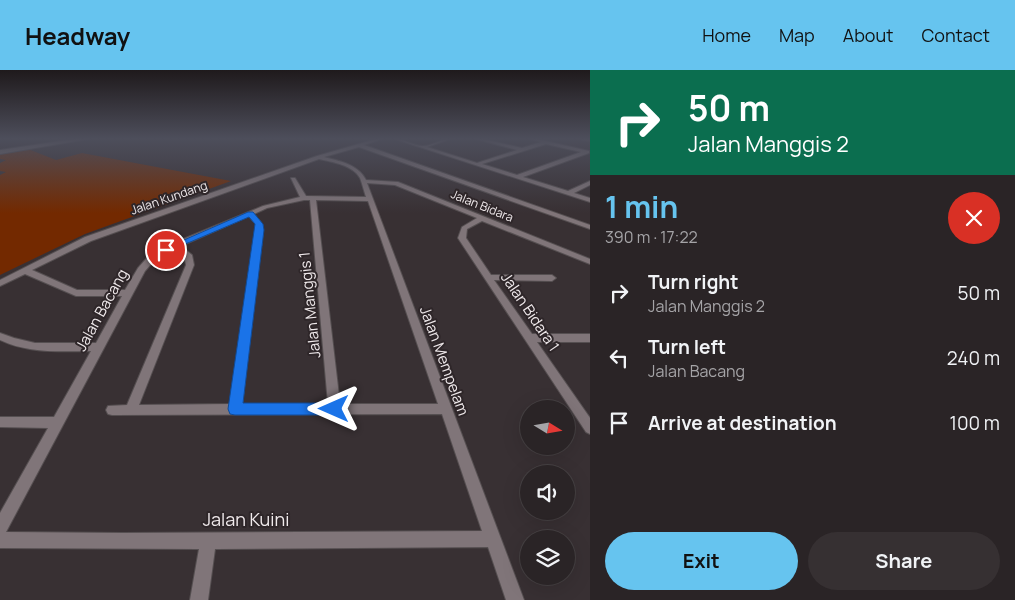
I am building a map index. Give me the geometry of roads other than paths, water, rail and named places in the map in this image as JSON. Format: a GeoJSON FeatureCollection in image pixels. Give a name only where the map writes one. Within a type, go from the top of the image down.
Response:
{"type":"FeatureCollection","features":[{"type":"Feature","properties":{"kind":"street","name":"Jalan Kundang"},"geometry":{"type":"LineString","coordinates":[[0,283],[88,239],[300,164]]}},
{"type":"Feature","properties":{"kind":"street","name":"Jalan Mempelam"},"geometry":{"type":"LineString","coordinates":[[340,164],[359,172],[363,181],[515,600]]}},
{"type":"Feature","properties":{"kind":"street"},"geometry":{"type":"LineString","coordinates":[[412,164],[590,227]]}},
{"type":"Feature","properties":{"kind":"street"},"geometry":{"type":"LineString","coordinates":[[478,164],[590,200]]}},
{"type":"Feature","properties":{"kind":"street"},"geometry":{"type":"LineString","coordinates":[[518,177],[555,164]]}},
{"type":"Feature","properties":{"kind":"street"},"geometry":{"type":"LineString","coordinates":[[293,179],[309,198]]}},
{"type":"Feature","properties":{"kind":"street","name":"Jalan Bidara"},"geometry":{"type":"LineString","coordinates":[[363,181],[396,183],[590,262]]}},
{"type":"Feature","properties":{"kind":"street"},"geometry":{"type":"LineString","coordinates":[[569,193],[590,183]]}},
{"type":"Feature","properties":{"kind":"street","name":"Jalan Bacang"},"geometry":{"type":"LineString","coordinates":[[0,528],[142,270],[155,254],[265,207],[309,198],[369,198]]}},
{"type":"Feature","properties":{"kind":"street","name":"Jalan Manggis 1"},"geometry":{"type":"LineString","coordinates":[[309,198],[334,409]]}},
{"type":"Feature","properties":{"kind":"street"},"geometry":{"type":"LineString","coordinates":[[235,409],[260,230],[259,224],[250,214]]}},
{"type":"Feature","properties":{"kind":"street","name":"Jalan Bidara 1"},"geometry":{"type":"LineString","coordinates":[[482,218],[464,228],[462,238],[588,423]]}},
{"type":"Feature","properties":{"kind":"street"},"geometry":{"type":"LineString","coordinates":[[132,410],[190,265],[188,255],[176,245]]}},
{"type":"Feature","properties":{"kind":"street"},"geometry":{"type":"LineString","coordinates":[[24,270],[76,293],[129,293]]}},
{"type":"Feature","properties":{"kind":"street"},"geometry":{"type":"LineString","coordinates":[[488,278],[552,278]]}},
{"type":"Feature","properties":{"kind":"street"},"geometry":{"type":"LineString","coordinates":[[0,336],[16,344],[31,346],[100,347]]}},
{"type":"Feature","properties":{"kind":"street"},"geometry":{"type":"LineString","coordinates":[[530,338],[590,338]]}},
{"type":"Feature","properties":{"kind":"street"},"geometry":{"type":"LineString","coordinates":[[112,410],[446,408]]}},
{"type":"Feature","properties":{"kind":"street"},"geometry":{"type":"LineString","coordinates":[[0,422],[58,423]]}},
{"type":"Feature","properties":{"kind":"street","name":"Jalan Kuini"},"geometry":{"type":"LineString","coordinates":[[0,540],[493,539]]}},
{"type":"Feature","properties":{"kind":"street"},"geometry":{"type":"LineString","coordinates":[[198,600],[208,540]]}}]}
